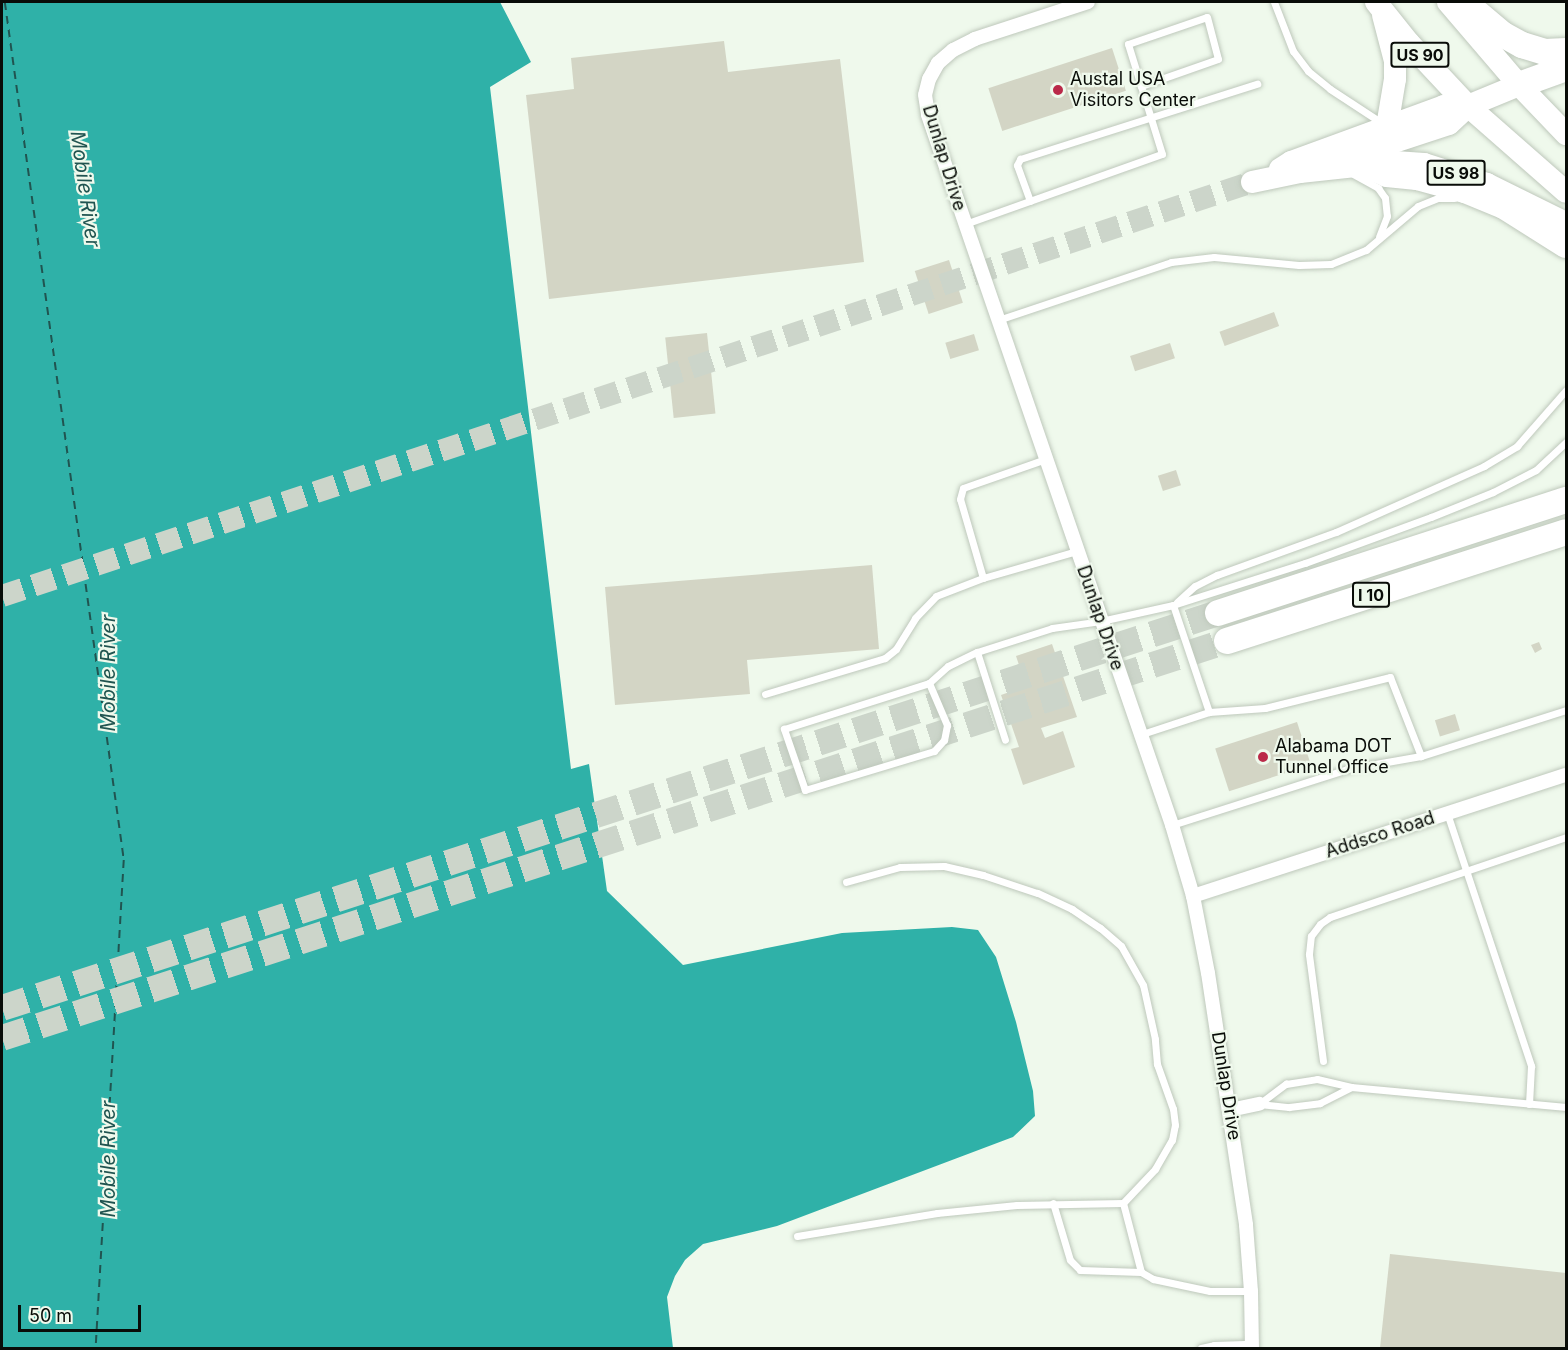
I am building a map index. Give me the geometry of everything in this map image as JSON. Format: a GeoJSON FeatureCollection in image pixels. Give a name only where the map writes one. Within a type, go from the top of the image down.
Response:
{"type":"FeatureCollection","features":[{"type":"Feature","properties":{"kind":"highway"},"geometry":{"type":"LineString","coordinates":[[1464,2],[1518,44],[1541,51],[1566,51]]}},
{"type":"Feature","properties":{"kind":"highway"},"geometry":{"type":"LineString","coordinates":[[1519,85],[1566,68]]}},
{"type":"Feature","properties":{"kind":"highway"},"geometry":{"type":"LineString","coordinates":[[1365,165],[1387,174],[1441,183],[1504,206],[1566,245]]}},
{"type":"Feature","properties":{"kind":"highway","name":"I 10"},"geometry":{"type":"LineString","coordinates":[[1218,613],[1566,500]]}},
{"type":"Feature","properties":{"kind":"highway","name":"I 10"},"geometry":{"type":"LineString","coordinates":[[1227,641],[1566,532]]}},
{"type":"Feature","properties":{"kind":"main road","name":"US 90"},"geometry":{"type":"LineString","coordinates":[[1448,2],[1519,85],[1566,134]]}},
{"type":"Feature","properties":{"kind":"main road"},"geometry":{"type":"LineString","coordinates":[[1378,5],[1395,70],[1387,127]]}},
{"type":"Feature","properties":{"kind":"main road","name":"US 90"},"geometry":{"type":"LineString","coordinates":[[1378,5],[1409,43],[1468,106],[1566,192]]}},
{"type":"Feature","properties":{"kind":"main road"},"geometry":{"type":"LineString","coordinates":[[1468,106],[1444,106],[1291,162],[1258,180],[1300,172],[1449,124],[1468,106],[1519,85]]}},
{"type":"Feature","properties":{"kind":"main road","name":"US 98"},"geometry":{"type":"LineString","coordinates":[[1300,172],[1395,162],[1445,169],[1521,198],[1566,223]]}},
{"type":"Feature","properties":{"kind":"street","name":"Dunlap Drive"},"geometry":{"type":"LineString","coordinates":[[1088,2],[975,39],[953,51],[938,63],[929,79],[925,95],[928,115],[1139,735],[1172,825],[1193,896],[1230,1110],[1251,1291],[1252,1346]]}},
{"type":"Feature","properties":{"kind":"street","name":"Addsco Road"},"geometry":{"type":"LineString","coordinates":[[1193,896],[1566,774]]}},
{"type":"Feature","properties":{"kind":"street"},"geometry":{"type":"LineString","coordinates":[[1230,1110],[1259,1104]]}},
{"type":"Feature","properties":{"kind":"lane"},"geometry":{"type":"LineString","coordinates":[[1274,2],[1293,51],[1308,70],[1330,89],[1352,101],[1387,127]]}},
{"type":"Feature","properties":{"kind":"lane"},"geometry":{"type":"LineString","coordinates":[[965,224],[1162,154],[1128,44],[1207,17],[1218,59],[1141,86]]}},
{"type":"Feature","properties":{"kind":"lane"},"geometry":{"type":"LineString","coordinates":[[1030,201],[1017,165],[1020,159],[1257,84]]}},
{"type":"Feature","properties":{"kind":"lane"},"geometry":{"type":"LineString","coordinates":[[1336,169],[1350,172],[1371,183],[1385,198],[1387,221],[1377,242]]}},
{"type":"Feature","properties":{"kind":"lane"},"geometry":{"type":"LineString","coordinates":[[998,320],[1171,262],[1214,257],[1299,266],[1325,264],[1352,257],[1377,242],[1412,211],[1432,200],[1448,198],[1504,206]]}},
{"type":"Feature","properties":{"kind":"lane"},"geometry":{"type":"LineString","coordinates":[[1173,605],[1195,586],[1217,575],[1336,532],[1484,466],[1517,446],[1566,390]]}},
{"type":"Feature","properties":{"kind":"lane"},"geometry":{"type":"LineString","coordinates":[[929,683],[947,725],[944,740],[934,752],[805,790],[784,729],[929,683],[948,666],[977,652],[1052,628],[1101,621],[1173,605],[1305,563],[1493,492],[1536,470],[1566,442]]}},
{"type":"Feature","properties":{"kind":"lane"},"geometry":{"type":"LineString","coordinates":[[983,578],[960,499],[963,488],[1046,459]]}},
{"type":"Feature","properties":{"kind":"lane"},"geometry":{"type":"LineString","coordinates":[[765,694],[885,658],[896,649],[915,618],[936,596],[983,578],[1077,551]]}},
{"type":"Feature","properties":{"kind":"lane"},"geometry":{"type":"LineString","coordinates":[[1173,605],[1209,712]]}},
{"type":"Feature","properties":{"kind":"lane"},"geometry":{"type":"LineString","coordinates":[[977,652],[1005,740]]}},
{"type":"Feature","properties":{"kind":"lane"},"geometry":{"type":"LineString","coordinates":[[1139,735],[1209,712],[1265,708],[1390,677],[1421,756]]}},
{"type":"Feature","properties":{"kind":"lane"},"geometry":{"type":"LineString","coordinates":[[1172,825],[1347,769],[1421,756],[1566,710]]}},
{"type":"Feature","properties":{"kind":"lane"},"geometry":{"type":"LineString","coordinates":[[1448,813],[1531,1066],[1528,1104]]}},
{"type":"Feature","properties":{"kind":"lane"},"geometry":{"type":"LineString","coordinates":[[1323,1061],[1309,954],[1311,936],[1330,917],[1566,837]]}},
{"type":"Feature","properties":{"kind":"lane"},"geometry":{"type":"LineString","coordinates":[[797,1236],[937,1213],[1053,1203],[1123,1203],[1155,1169],[1172,1140],[1175,1125],[1173,1109],[1157,1064],[1155,1039],[1143,985],[1121,946],[1100,928],[1072,909],[1037,893],[983,875],[923,865],[900,867],[846,882]]}},
{"type":"Feature","properties":{"kind":"lane"},"geometry":{"type":"LineString","coordinates":[[1259,1104],[1286,1084],[1317,1079],[1351,1087],[1566,1107]]}},
{"type":"Feature","properties":{"kind":"lane"},"geometry":{"type":"LineString","coordinates":[[1259,1104],[1289,1107],[1320,1102],[1351,1087]]}},
{"type":"Feature","properties":{"kind":"lane"},"geometry":{"type":"LineString","coordinates":[[1053,1203],[1070,1260],[1080,1270],[1141,1272],[1153,1279],[1210,1292],[1251,1291]]}},
{"type":"Feature","properties":{"kind":"lane"},"geometry":{"type":"LineString","coordinates":[[1123,1203],[1141,1272]]}},
{"type":"Feature","properties":{"kind":"lane"},"geometry":{"type":"LineString","coordinates":[[1201,1348],[1214,1345],[1252,1346]]}},
{"type":"Feature","properties":{"kind":"water","name":"Mobile River"},"geometry":{"type":"Polygon","coordinates":[[[2,2],[500,2],[531,62],[490,87],[571,769],[589,764],[607,891],[683,965],[842,933],[952,927],[978,930],[996,957],[1016,1022],[1033,1091],[1035,1116],[1013,1137],[777,1226],[703,1244],[685,1260],[675,1276],[667,1297],[673,1348],[2,1348],[2,2]]]}},
{"type":"Feature","properties":{"kind":"building"},"geometry":{"type":"Polygon","coordinates":[[[724,41],[728,72],[840,59],[864,262],[549,299],[526,95],[574,89],[571,58],[724,41]]]}},
{"type":"Feature","properties":{"kind":"building","name":"Austal USA Visitors Center"},"geometry":{"type":"Polygon","coordinates":[[[1112,48],[1126,91],[1002,131],[988,88],[1112,48]]]}},
{"type":"Feature","properties":{"kind":"building"},"geometry":{"type":"Polygon","coordinates":[[[949,260],[963,303],[929,314],[915,271],[949,260]]]}},
{"type":"Feature","properties":{"kind":"building"},"geometry":{"type":"Polygon","coordinates":[[[1274,312],[1279,326],[1225,346],[1219,332],[1274,312]]]}},
{"type":"Feature","properties":{"kind":"building"},"geometry":{"type":"Polygon","coordinates":[[[707,333],[715,414],[674,418],[665,337],[707,333]]]}},
{"type":"Feature","properties":{"kind":"building"},"geometry":{"type":"Polygon","coordinates":[[[974,334],[979,350],[950,359],[945,343],[974,334]]]}},
{"type":"Feature","properties":{"kind":"building"},"geometry":{"type":"Polygon","coordinates":[[[1170,343],[1175,358],[1135,371],[1130,356],[1170,343]]]}},
{"type":"Feature","properties":{"kind":"building"},"geometry":{"type":"Polygon","coordinates":[[[1176,470],[1181,485],[1163,491],[1158,476],[1176,470]]]}},
{"type":"Feature","properties":{"kind":"building"},"geometry":{"type":"Polygon","coordinates":[[[872,565],[879,649],[747,660],[750,694],[615,705],[605,587],[872,565]]]}},
{"type":"Feature","properties":{"kind":"building"},"geometry":{"type":"Polygon","coordinates":[[[1539,642],[1542,649],[1535,653],[1531,645],[1539,642]]]}},
{"type":"Feature","properties":{"kind":"building"},"geometry":{"type":"Polygon","coordinates":[[[1052,644],[1077,717],[1041,728],[1045,738],[1063,731],[1075,767],[1023,785],[1011,749],[1019,747],[1001,695],[1026,686],[1016,656],[1052,644]]]}},
{"type":"Feature","properties":{"kind":"building"},"geometry":{"type":"Polygon","coordinates":[[[1455,714],[1460,730],[1440,736],[1435,720],[1455,714]]]}},
{"type":"Feature","properties":{"kind":"building","name":"Alabama DOT Tunnel Office"},"geometry":{"type":"Polygon","coordinates":[[[1297,722],[1311,765],[1229,791],[1215,749],[1297,722]]]}},
{"type":"Feature","properties":{"kind":"building"},"geometry":{"type":"Polygon","coordinates":[[[1390,1254],[1566,1273],[1566,1348],[1380,1348],[1390,1254]]]}},
{"type":"Feature","properties":{"kind":"ferry route"},"geometry":{"type":"LineString","coordinates":[[5,2],[124,860],[96,1348]]}},
{"type":"Feature","properties":{"kind":"tunnel"},"geometry":{"type":"LineString","coordinates":[[2,596],[1252,182]]}},
{"type":"Feature","properties":{"kind":"tunnel"},"geometry":{"type":"LineString","coordinates":[[2,1008],[1218,613]]}},
{"type":"Feature","properties":{"kind":"tunnel"},"geometry":{"type":"LineString","coordinates":[[2,1038],[1227,641]]}},
{"type":"Feature","properties":{"kind":"place","name":"Austal USA Visitors Center"},"geometry":{"type":"Point","coordinates":[1058,90]}},
{"type":"Feature","properties":{"kind":"place","name":"Alabama DOT Tunnel Office"},"geometry":{"type":"Point","coordinates":[1263,757]}}]}
